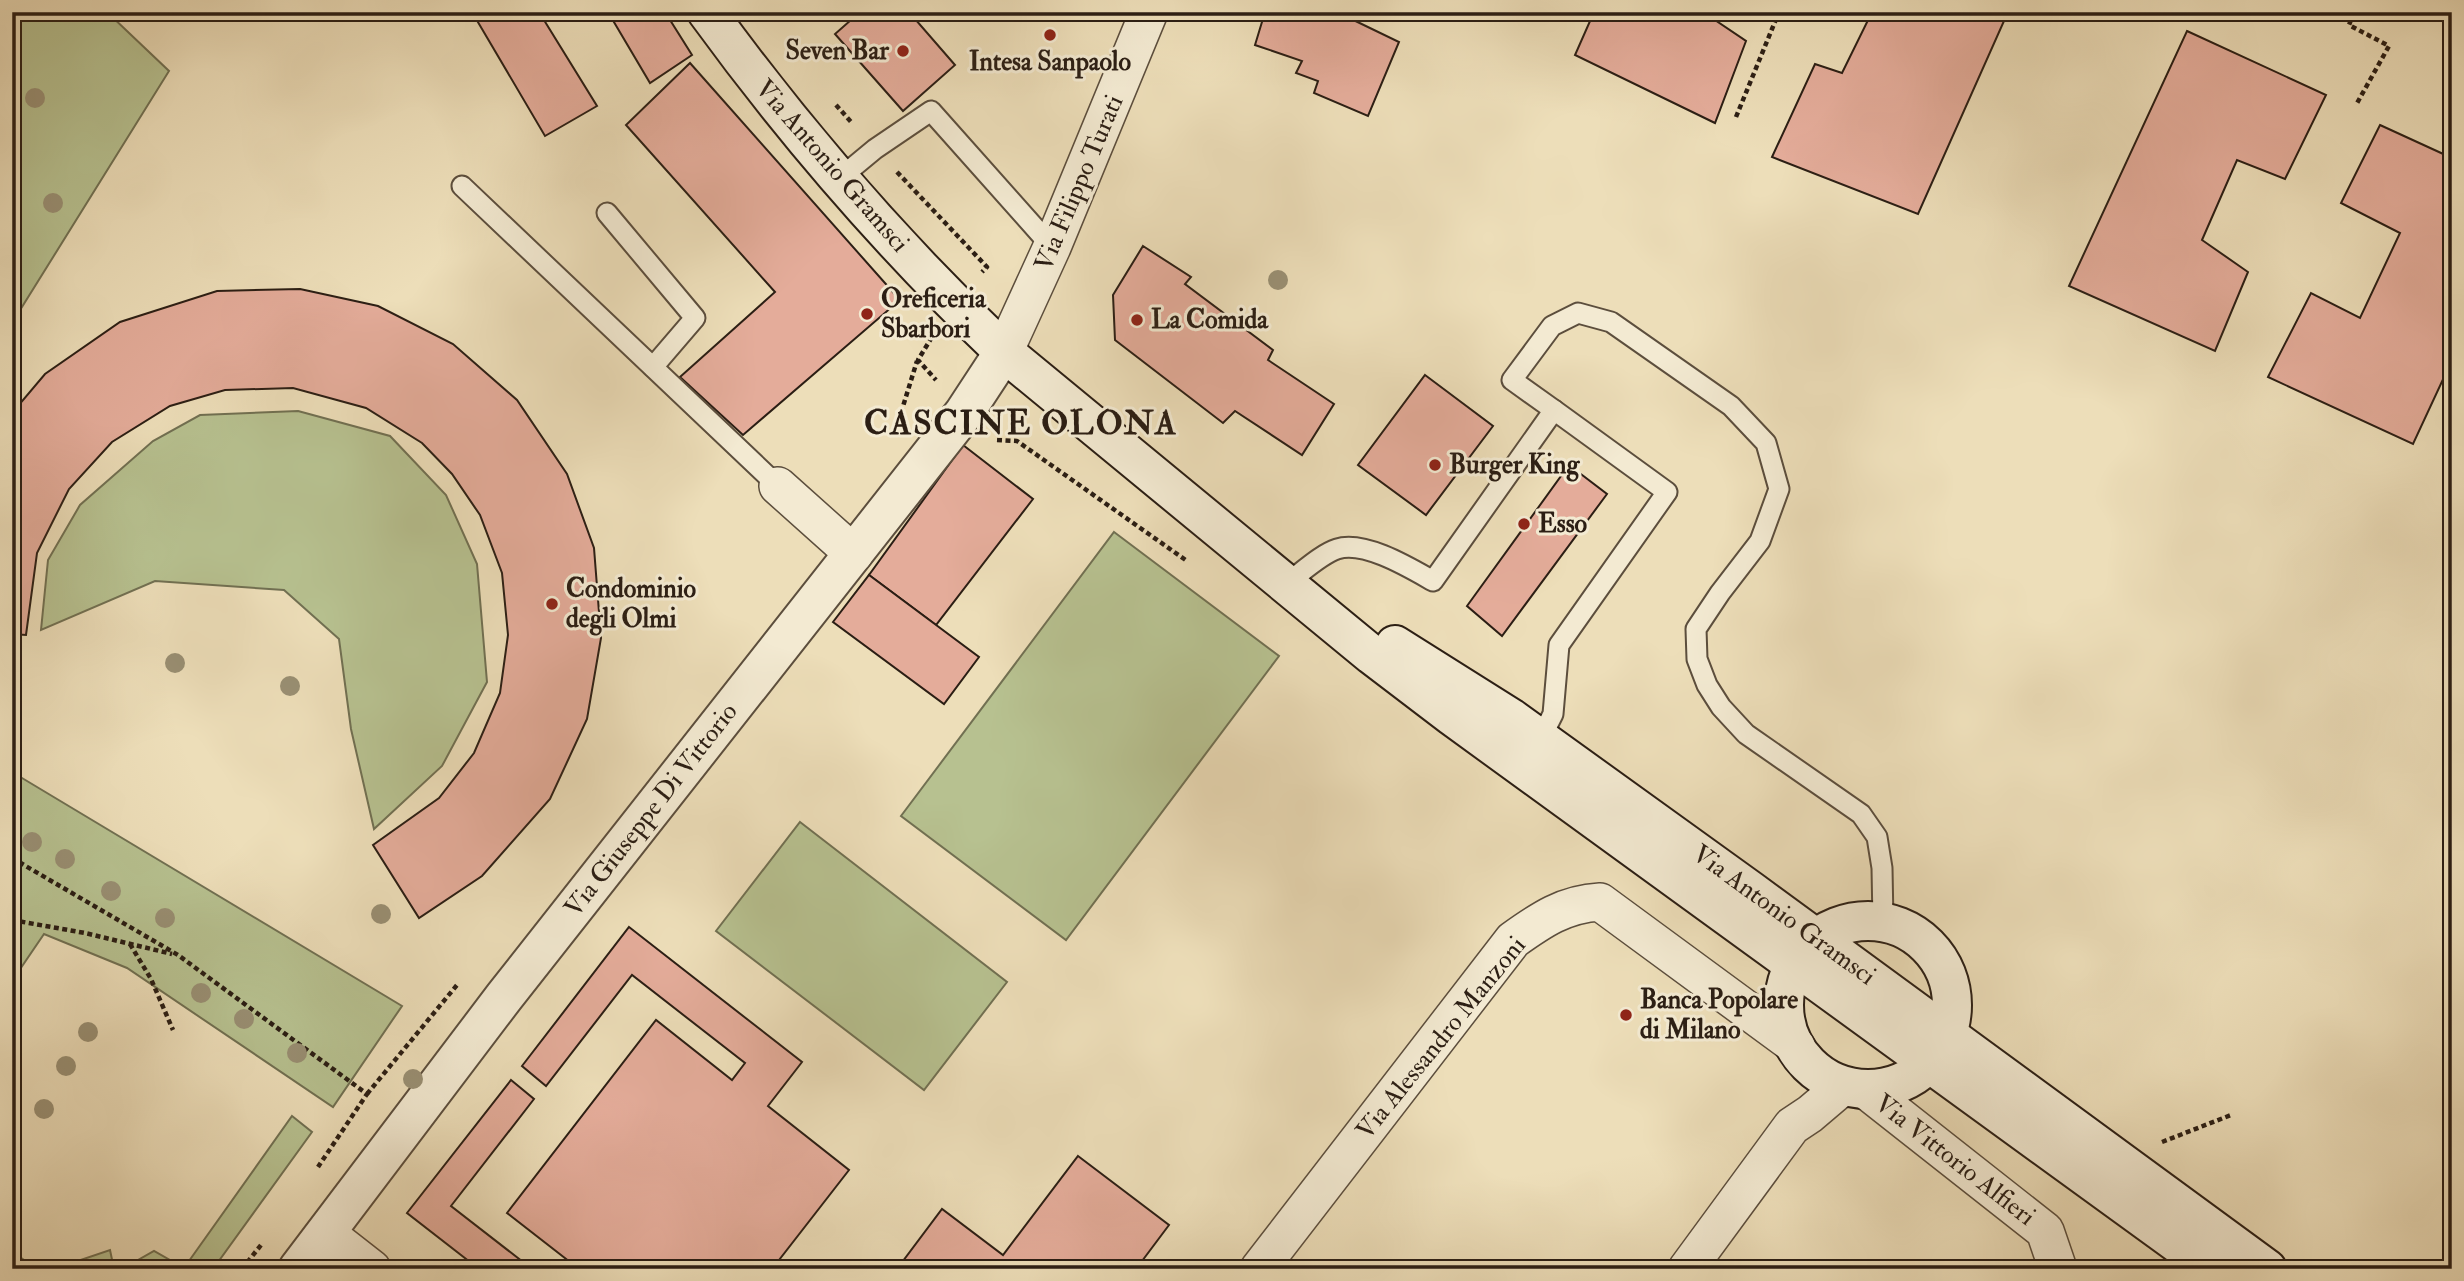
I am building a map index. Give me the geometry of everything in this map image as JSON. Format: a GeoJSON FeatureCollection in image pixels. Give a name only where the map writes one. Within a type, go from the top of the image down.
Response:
{"type":"FeatureCollection","features":[{"type":"Feature","properties":{"kind":"main road","name":"Via Antonio Gramsci"},"geometry":{"type":"LineString","coordinates":[[707,12],[753,75],[840,178],[953,303],[1004,352],[1372,655],[1452,716],[1532,753],[1806,951],[1938,1049],[2213,1269]]}},
{"type":"Feature","properties":{"kind":"main road","name":"Via Giuseppe Di Vittorio"},"geometry":{"type":"LineString","coordinates":[[298,1269],[504,997],[964,413],[1004,352]]}},
{"type":"Feature","properties":{"kind":"main road"},"geometry":{"type":"LineString","coordinates":[[1857,921],[1883,922],[1908,930],[1928,946],[1943,967],[1951,992],[1952,1017],[1938,1049],[1906,1081],[1890,1087],[1854,1088],[1822,1076],[1805,1061],[1790,1038],[1783,1012],[1786,985],[1806,951],[1833,928],[1857,921]]}},
{"type":"Feature","properties":{"kind":"main road","name":"Via Antonio Gramsci"},"geometry":{"type":"LineString","coordinates":[[1938,1049],[2267,1269]]}},
{"type":"Feature","properties":{"kind":"street","name":"Via Filippo Turati"},"geometry":{"type":"LineString","coordinates":[[1004,352],[1027,307],[1149,12]]}},
{"type":"Feature","properties":{"kind":"street"},"geometry":{"type":"LineString","coordinates":[[778,486],[854,554]]}},
{"type":"Feature","properties":{"kind":"street","name":"Via Alessandro Manzoni"},"geometry":{"type":"LineString","coordinates":[[1259,1269],[1513,940],[1546,916],[1564,908],[1581,903],[1600,902],[1796,1046]]}},
{"type":"Feature","properties":{"kind":"street"},"geometry":{"type":"LineString","coordinates":[[1687,1269],[1792,1126],[1854,1088]]}},
{"type":"Feature","properties":{"kind":"street","name":"Via Vittorio Alfieri"},"geometry":{"type":"LineString","coordinates":[[1854,1088],[2045,1231],[2058,1269]]}},
{"type":"Feature","properties":{"kind":"street"},"geometry":{"type":"LineString","coordinates":[[326,1233],[372,1269]]}},
{"type":"Feature","properties":{"kind":"lane"},"geometry":{"type":"LineString","coordinates":[[840,178],[875,149],[931,111],[1052,247]]}},
{"type":"Feature","properties":{"kind":"lane"},"geometry":{"type":"LineString","coordinates":[[462,186],[778,486]]}},
{"type":"Feature","properties":{"kind":"lane"},"geometry":{"type":"LineString","coordinates":[[607,213],[695,318],[653,367]]}},
{"type":"Feature","properties":{"kind":"lane"},"geometry":{"type":"LineString","coordinates":[[1532,753],[1553,714],[1559,645],[1667,492],[1512,380],[1552,326],[1578,313],[1611,322],[1633,337],[1731,406],[1766,443],[1779,489],[1760,541],[1696,629],[1697,659],[1707,685],[1721,708],[1746,734],[1861,814],[1877,837],[1882,868],[1883,922]]}},
{"type":"Feature","properties":{"kind":"lane"},"geometry":{"type":"LineString","coordinates":[[1287,583],[1335,549],[1348,547],[1389,556],[1433,582],[1554,410]]}},
{"type":"Feature","properties":{"kind":"path"},"geometry":{"type":"LineString","coordinates":[[1736,117],[1779,12]]}},
{"type":"Feature","properties":{"kind":"path"},"geometry":{"type":"LineString","coordinates":[[2354,12],[2349,25],[2389,46],[2356,105]]}},
{"type":"Feature","properties":{"kind":"path"},"geometry":{"type":"LineString","coordinates":[[12,858],[178,955],[367,1094],[312,1178]]}},
{"type":"Feature","properties":{"kind":"path"},"geometry":{"type":"LineString","coordinates":[[12,920],[178,955]]}},
{"type":"Feature","properties":{"kind":"path"},"geometry":{"type":"LineString","coordinates":[[130,944],[151,979],[173,1030]]}},
{"type":"Feature","properties":{"kind":"path"},"geometry":{"type":"LineString","coordinates":[[2153,1146],[2231,1115]]}},
{"type":"Feature","properties":{"kind":"path"},"geometry":{"type":"LineString","coordinates":[[242,1269],[264,1242]]}},
{"type":"Feature","properties":{"kind":"green space"},"geometry":{"type":"Polygon","coordinates":[[[12,12],[107,12],[169,71],[12,323],[12,12]]]}},
{"type":"Feature","properties":{"kind":"green space"},"geometry":{"type":"Polygon","coordinates":[[[298,411],[390,436],[446,495],[477,564],[487,682],[442,766],[374,829],[351,729],[339,639],[284,590],[155,581],[41,630],[48,560],[80,505],[153,441],[200,415],[298,411]]]}},
{"type":"Feature","properties":{"kind":"green space"},"geometry":{"type":"Polygon","coordinates":[[[1114,532],[1279,656],[1066,940],[901,816],[1114,532]]]}},
{"type":"Feature","properties":{"kind":"green space"},"geometry":{"type":"Polygon","coordinates":[[[12,772],[402,1006],[333,1107],[127,968],[44,934],[12,981],[12,772]]]}},
{"type":"Feature","properties":{"kind":"green space"},"geometry":{"type":"Polygon","coordinates":[[[800,822],[1007,982],[924,1090],[716,931],[800,822]]]}},
{"type":"Feature","properties":{"kind":"green space"},"geometry":{"type":"Polygon","coordinates":[[[292,1116],[312,1132],[213,1269],[132,1269],[131,1264],[154,1251],[184,1268],[292,1116]]]}},
{"type":"Feature","properties":{"kind":"green space"},"geometry":{"type":"Polygon","coordinates":[[[110,1250],[114,1269],[54,1269],[110,1250]]]}},
{"type":"Feature","properties":{"kind":"green space"},"geometry":{"type":"Polygon","coordinates":[[[12,1251],[36,1269],[12,1269],[12,1251]]]}},
{"type":"Feature","properties":{"kind":"building"},"geometry":{"type":"Polygon","coordinates":[[[472,12],[539,12],[597,106],[545,136],[472,12]]]}},
{"type":"Feature","properties":{"kind":"building"},"geometry":{"type":"Polygon","coordinates":[[[608,12],[665,12],[692,55],[650,83],[608,12]]]}},
{"type":"Feature","properties":{"kind":"building"},"geometry":{"type":"Polygon","coordinates":[[[860,12],[909,12],[955,65],[903,111],[835,34],[860,12]]]}},
{"type":"Feature","properties":{"kind":"building"},"geometry":{"type":"Polygon","coordinates":[[[1265,12],[1341,12],[1399,42],[1368,116],[1314,93],[1318,81],[1296,73],[1302,61],[1255,45],[1265,12]]]}},
{"type":"Feature","properties":{"kind":"building"},"geometry":{"type":"Polygon","coordinates":[[[1594,12],[1703,12],[1746,41],[1715,123],[1575,55],[1594,12]]]}},
{"type":"Feature","properties":{"kind":"building"},"geometry":{"type":"Polygon","coordinates":[[[1872,12],[2008,12],[1918,214],[1772,157],[1815,64],[1842,73],[1872,12]]]}},
{"type":"Feature","properties":{"kind":"building"},"geometry":{"type":"Polygon","coordinates":[[[2187,31],[2326,95],[2285,179],[2237,160],[2202,240],[2248,272],[2215,351],[2069,286],[2187,31]]]}},
{"type":"Feature","properties":{"kind":"building"},"geometry":{"type":"Polygon","coordinates":[[[690,63],[900,300],[743,435],[680,377],[775,292],[626,125],[690,63]]]}},
{"type":"Feature","properties":{"kind":"building"},"geometry":{"type":"Polygon","coordinates":[[[2380,125],[2452,158],[2452,360],[2413,444],[2268,377],[2311,293],[2360,318],[2400,233],[2341,203],[2380,125]]]}},
{"type":"Feature","properties":{"kind":"building"},"geometry":{"type":"Polygon","coordinates":[[[1143,246],[1191,277],[1185,284],[1273,350],[1268,360],[1334,404],[1302,455],[1235,411],[1223,423],[1115,340],[1113,295],[1143,246]]]}},
{"type":"Feature","properties":{"kind":"building","name":"Condominio degli Olmi"},"geometry":{"type":"Polygon","coordinates":[[[300,289],[378,306],[453,344],[517,400],[567,474],[594,548],[601,638],[587,719],[550,799],[482,876],[419,918],[373,845],[439,798],[474,753],[500,693],[508,635],[502,573],[480,515],[452,474],[422,443],[366,408],[293,388],[225,390],[170,406],[112,442],[69,489],[37,553],[26,635],[12,634],[12,413],[45,374],[120,322],[217,291],[300,289]]]}},
{"type":"Feature","properties":{"kind":"building"},"geometry":{"type":"Polygon","coordinates":[[[1425,375],[1493,426],[1426,515],[1358,465],[1425,375]]]}},
{"type":"Feature","properties":{"kind":"building"},"geometry":{"type":"Polygon","coordinates":[[[963,445],[1033,499],[936,625],[869,575],[963,445]]]}},
{"type":"Feature","properties":{"kind":"building"},"geometry":{"type":"Polygon","coordinates":[[[1569,465],[1607,494],[1502,636],[1467,606],[1569,465]]]}},
{"type":"Feature","properties":{"kind":"building"},"geometry":{"type":"Polygon","coordinates":[[[869,575],[979,657],[944,704],[833,622],[869,575]]]}},
{"type":"Feature","properties":{"kind":"building"},"geometry":{"type":"Polygon","coordinates":[[[629,927],[802,1062],[768,1106],[849,1170],[772,1269],[579,1269],[507,1213],[656,1020],[732,1080],[745,1063],[632,975],[546,1086],[522,1066],[629,927]]]}},
{"type":"Feature","properties":{"kind":"building"},"geometry":{"type":"Polygon","coordinates":[[[511,1080],[534,1099],[451,1206],[532,1269],[479,1269],[407,1213],[511,1080]]]}},
{"type":"Feature","properties":{"kind":"building"},"geometry":{"type":"Polygon","coordinates":[[[1078,1156],[1169,1225],[1136,1269],[1100,1269],[1089,1261],[1083,1269],[897,1269],[942,1209],[1003,1255],[1078,1156]]]}},
{"type":"Feature","properties":{"kind":"place","name":"Intesa Sanpaolo"},"geometry":{"type":"Point","coordinates":[1050,35]}},
{"type":"Feature","properties":{"kind":"place","name":"Seven Bar"},"geometry":{"type":"Point","coordinates":[903,51]}},
{"type":"Feature","properties":{"kind":"place","name":"Oreficeria Sbarbori"},"geometry":{"type":"Point","coordinates":[867,314]}},
{"type":"Feature","properties":{"kind":"place","name":"La Comida"},"geometry":{"type":"Point","coordinates":[1137,320]}},
{"type":"Feature","properties":{"kind":"place","name":"Burger King"},"geometry":{"type":"Point","coordinates":[1435,465]}},
{"type":"Feature","properties":{"kind":"place","name":"Esso"},"geometry":{"type":"Point","coordinates":[1524,524]}},
{"type":"Feature","properties":{"kind":"place","name":"Condominio degli Olmi"},"geometry":{"type":"Point","coordinates":[552,604]}},
{"type":"Feature","properties":{"kind":"place","name":"Banca Popolare di Milano"},"geometry":{"type":"Point","coordinates":[1626,1015]}},
{"type":"Feature","properties":{"kind":"district","name":"CASCINE OLONA"},"geometry":{"type":"Point","coordinates":[1021,423]}}]}
